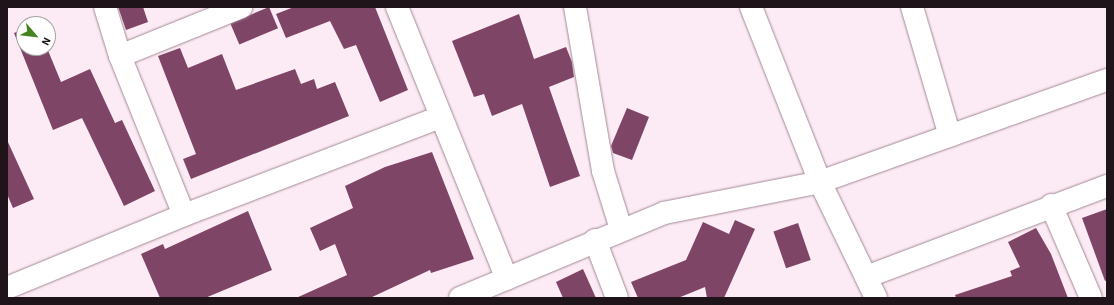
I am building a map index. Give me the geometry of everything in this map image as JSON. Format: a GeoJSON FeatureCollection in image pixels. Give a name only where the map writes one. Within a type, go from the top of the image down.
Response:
{"type":"FeatureCollection","features":[{"type":"Feature","properties":{"kind":"street"},"geometry":{"type":"LineString","coordinates":[[105,7],[120,56],[184,214]]}},
{"type":"Feature","properties":{"kind":"street"},"geometry":{"type":"LineString","coordinates":[[120,56],[241,7]]}},
{"type":"Feature","properties":{"kind":"street"},"geometry":{"type":"LineString","coordinates":[[397,7],[506,279]]}},
{"type":"Feature","properties":{"kind":"street"},"geometry":{"type":"LineString","coordinates":[[575,7],[604,171],[621,229]]}},
{"type":"Feature","properties":{"kind":"street"},"geometry":{"type":"LineString","coordinates":[[751,7],[820,182],[876,298]]}},
{"type":"Feature","properties":{"kind":"street"},"geometry":{"type":"LineString","coordinates":[[912,7],[950,136]]}},
{"type":"Feature","properties":{"kind":"street"},"geometry":{"type":"LineString","coordinates":[[460,298],[621,229],[706,203],[820,182],[1107,80]]}},
{"type":"Feature","properties":{"kind":"street"},"geometry":{"type":"LineString","coordinates":[[7,288],[184,214],[440,117]]}},
{"type":"Feature","properties":{"kind":"street"},"geometry":{"type":"LineString","coordinates":[[866,277],[1051,205],[1107,186]]}},
{"type":"Feature","properties":{"kind":"street"},"geometry":{"type":"LineString","coordinates":[[1051,205],[1091,298]]}},
{"type":"Feature","properties":{"kind":"street"},"geometry":{"type":"LineString","coordinates":[[595,240],[617,298]]}},
{"type":"Feature","properties":{"kind":"building"},"geometry":{"type":"Polygon","coordinates":[[[118,7],[143,7],[148,22],[126,30],[118,7]]]}},
{"type":"Feature","properties":{"kind":"building"},"geometry":{"type":"Polygon","coordinates":[[[269,7],[278,28],[239,45],[230,23],[269,7]]]}},
{"type":"Feature","properties":{"kind":"building"},"geometry":{"type":"Polygon","coordinates":[[[294,7],[375,7],[408,90],[380,102],[356,45],[344,49],[330,21],[286,38],[276,14],[294,7]]]}},
{"type":"Feature","properties":{"kind":"building"},"geometry":{"type":"Polygon","coordinates":[[[519,14],[534,59],[566,47],[572,62],[574,77],[549,87],[580,176],[550,187],[522,104],[492,116],[484,94],[474,97],[452,41],[519,14]]]}},
{"type":"Feature","properties":{"kind":"building"},"geometry":{"type":"Polygon","coordinates":[[[180,48],[188,68],[222,54],[236,90],[295,69],[301,84],[314,79],[317,89],[335,82],[349,116],[191,179],[183,159],[196,154],[158,56],[180,48]]]}},
{"type":"Feature","properties":{"kind":"building"},"geometry":{"type":"Polygon","coordinates":[[[23,56],[50,56],[61,82],[90,69],[115,123],[122,120],[155,191],[124,206],[82,118],[53,130],[23,56]]]}},
{"type":"Feature","properties":{"kind":"building"},"geometry":{"type":"Polygon","coordinates":[[[627,108],[649,117],[632,160],[613,153],[611,146],[627,108]]]}},
{"type":"Feature","properties":{"kind":"building"},"geometry":{"type":"Polygon","coordinates":[[[7,140],[34,199],[13,208],[7,194],[7,140]]]}},
{"type":"Feature","properties":{"kind":"building"},"geometry":{"type":"Polygon","coordinates":[[[432,152],[474,259],[431,273],[430,270],[370,298],[296,298],[347,275],[335,244],[320,251],[310,228],[353,208],[345,186],[385,167],[432,152]]]}},
{"type":"Feature","properties":{"kind":"building"},"geometry":{"type":"Polygon","coordinates":[[[1107,209],[1107,280],[1105,281],[1082,218],[1107,209]]]}},
{"type":"Feature","properties":{"kind":"building"},"geometry":{"type":"Polygon","coordinates":[[[248,211],[272,270],[205,298],[160,298],[141,254],[163,244],[165,249],[248,211]]]}},
{"type":"Feature","properties":{"kind":"building"},"geometry":{"type":"Polygon","coordinates":[[[735,220],[755,229],[724,298],[707,298],[705,287],[678,298],[638,298],[631,282],[686,260],[703,222],[729,234],[735,220]]]}},
{"type":"Feature","properties":{"kind":"building"},"geometry":{"type":"Polygon","coordinates":[[[798,223],[811,260],[786,268],[773,231],[798,223]]]}},
{"type":"Feature","properties":{"kind":"building"},"geometry":{"type":"Polygon","coordinates":[[[1036,228],[1051,254],[1068,298],[956,298],[955,295],[1012,276],[1010,271],[1020,267],[1008,242],[1036,228]]]}},
{"type":"Feature","properties":{"kind":"building"},"geometry":{"type":"Polygon","coordinates":[[[583,269],[596,298],[563,298],[556,282],[583,269]]]}}]}
